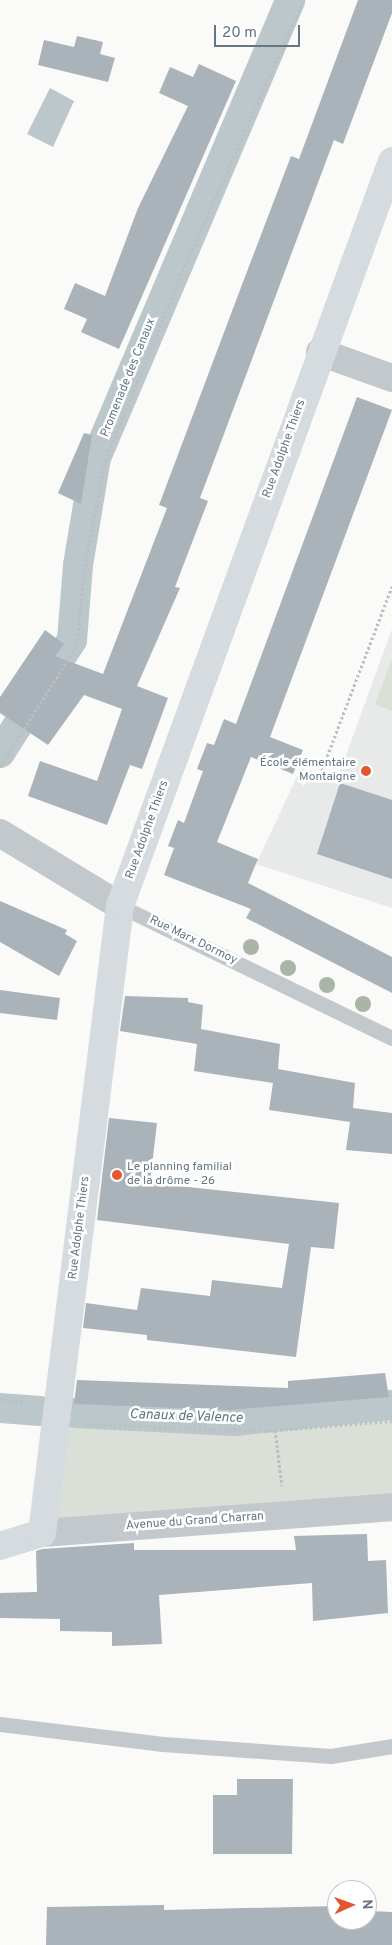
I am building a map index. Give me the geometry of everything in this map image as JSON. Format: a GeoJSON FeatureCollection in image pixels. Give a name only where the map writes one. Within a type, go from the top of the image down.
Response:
{"type":"FeatureCollection","features":[{"type":"Feature","properties":{"kind":"street","name":"Rue Adolphe Thiers"},"geometry":{"type":"LineString","coordinates":[[42,1533],[120,906],[320,352],[392,161]]}},
{"type":"Feature","properties":{"kind":"street"},"geometry":{"type":"LineString","coordinates":[[320,352],[392,378]]}},
{"type":"Feature","properties":{"kind":"street","name":"Rue Marx Dormoy"},"geometry":{"type":"LineString","coordinates":[[0,833],[120,906]]}},
{"type":"Feature","properties":{"kind":"street","name":"Avenue du Grand Charran"},"geometry":{"type":"LineString","coordinates":[[0,1546],[42,1533],[392,1507]]}},
{"type":"Feature","properties":{"kind":"lane","name":"Rue Marx Dormoy"},"geometry":{"type":"LineString","coordinates":[[120,906],[392,1038]]}},
{"type":"Feature","properties":{"kind":"lane"},"geometry":{"type":"LineString","coordinates":[[0,1724],[163,1744],[331,1756],[392,1746]]}},
{"type":"Feature","properties":{"kind":"path","name":"Promenade des Canaux"},"geometry":{"type":"LineString","coordinates":[[0,767],[76,645],[84,571],[105,461],[188,259],[304,0]]}},
{"type":"Feature","properties":{"kind":"path"},"geometry":{"type":"LineString","coordinates":[[320,774],[392,586]]}},
{"type":"Feature","properties":{"kind":"path"},"geometry":{"type":"LineString","coordinates":[[0,1399],[31,1404]]}},
{"type":"Feature","properties":{"kind":"path"},"geometry":{"type":"LineString","coordinates":[[57,1413],[275,1430],[379,1420],[392,1421]]}},
{"type":"Feature","properties":{"kind":"path"},"geometry":{"type":"LineString","coordinates":[[275,1430],[282,1482]]}},
{"type":"Feature","properties":{"kind":"shaded area"},"geometry":{"type":"Polygon","coordinates":[[[50,88],[74,101],[53,147],[27,134],[50,88]]]}},
{"type":"Feature","properties":{"kind":"shaded area","name":"École élémentaire Montaigne"},"geometry":{"type":"Polygon","coordinates":[[[392,629],[392,908],[256,864],[301,768],[337,780],[392,629]]]}},
{"type":"Feature","properties":{"kind":"shaded area"},"geometry":{"type":"Polygon","coordinates":[[[392,659],[392,711],[375,704],[392,659]]]}},
{"type":"Feature","properties":{"kind":"shaded area"},"geometry":{"type":"Polygon","coordinates":[[[392,1405],[392,1507],[42,1533],[56,1422],[75,1413],[234,1421],[392,1405]]]}},
{"type":"Feature","properties":{"kind":"building"},"geometry":{"type":"Polygon","coordinates":[[[358,0],[392,0],[392,13],[343,144],[334,140],[200,498],[208,501],[175,587],[180,588],[137,686],[168,698],[142,769],[130,765],[107,825],[28,796],[40,761],[97,781],[122,709],[84,695],[48,745],[0,713],[0,697],[45,630],[64,644],[55,656],[103,674],[167,508],[159,505],[243,282],[291,156],[299,159],[358,0]]]}},
{"type":"Feature","properties":{"kind":"building"},"geometry":{"type":"Polygon","coordinates":[[[77,36],[103,42],[100,54],[115,58],[108,82],[38,65],[44,40],[74,47],[77,36]]]}},
{"type":"Feature","properties":{"kind":"building"},"geometry":{"type":"Polygon","coordinates":[[[199,64],[236,81],[119,349],[81,332],[87,319],[64,309],[75,283],[105,296],[138,208],[188,106],[159,93],[170,67],[193,77],[199,64]]]}},
{"type":"Feature","properties":{"kind":"building"},"geometry":{"type":"Polygon","coordinates":[[[357,397],[392,410],[270,737],[303,750],[293,774],[251,757],[217,842],[258,859],[248,883],[392,957],[392,993],[246,918],[251,909],[164,875],[174,848],[168,846],[178,820],[184,823],[203,771],[197,769],[207,743],[214,745],[224,719],[236,724],[357,397]]]}},
{"type":"Feature","properties":{"kind":"building"},"geometry":{"type":"Polygon","coordinates":[[[84,433],[92,435],[81,504],[58,493],[84,433]]]}},
{"type":"Feature","properties":{"kind":"building"},"geometry":{"type":"Polygon","coordinates":[[[340,783],[392,800],[392,879],[317,854],[340,783]]]}},
{"type":"Feature","properties":{"kind":"building"},"geometry":{"type":"Polygon","coordinates":[[[0,901],[67,930],[65,934],[77,941],[59,976],[0,942],[0,901]]]}},
{"type":"Feature","properties":{"kind":"building"},"geometry":{"type":"Polygon","coordinates":[[[0,990],[60,998],[57,1020],[0,1013],[0,990]]]}},
{"type":"Feature","properties":{"kind":"building"},"geometry":{"type":"Polygon","coordinates":[[[125,996],[188,998],[188,1002],[203,1005],[201,1029],[280,1044],[278,1069],[355,1083],[353,1108],[392,1113],[392,1154],[346,1150],[350,1122],[269,1110],[273,1083],[194,1071],[197,1044],[120,1031],[125,996]]]}},
{"type":"Feature","properties":{"kind":"building"},"geometry":{"type":"Polygon","coordinates":[[[109,1118],[157,1123],[150,1183],[339,1203],[334,1249],[311,1247],[296,1357],[147,1340],[147,1335],[83,1328],[86,1303],[137,1310],[141,1288],[210,1296],[212,1280],[282,1288],[289,1244],[97,1220],[109,1118]]]}},
{"type":"Feature","properties":{"kind":"building"},"geometry":{"type":"Polygon","coordinates":[[[385,1373],[389,1397],[230,1410],[74,1404],[77,1380],[288,1388],[288,1381],[385,1373]]]}},
{"type":"Feature","properties":{"kind":"building"},"geometry":{"type":"Polygon","coordinates":[[[367,1534],[368,1561],[386,1560],[388,1613],[313,1621],[312,1583],[159,1595],[162,1644],[112,1646],[112,1632],[60,1631],[60,1619],[0,1618],[0,1593],[37,1592],[36,1551],[42,1549],[134,1543],[134,1550],[296,1550],[294,1536],[367,1534]]]}},
{"type":"Feature","properties":{"kind":"building"},"geometry":{"type":"Polygon","coordinates":[[[237,1779],[293,1779],[292,1854],[213,1854],[213,1795],[237,1795],[237,1779]]]}},
{"type":"Feature","properties":{"kind":"building"},"geometry":{"type":"Polygon","coordinates":[[[164,1905],[164,1910],[327,1906],[327,1930],[377,1930],[377,1911],[392,1912],[392,1945],[46,1945],[47,1907],[164,1905]]]}},
{"type":"Feature","properties":{"kind":"waterway"},"geometry":{"type":"LineString","coordinates":[[0,753],[72,640],[78,565],[96,458],[290,0]]}},
{"type":"Feature","properties":{"kind":"waterway","name":"Canaux de Valence"},"geometry":{"type":"LineString","coordinates":[[75,1413],[234,1421],[392,1405]]}},
{"type":"Feature","properties":{"kind":"waterway"},"geometry":{"type":"LineString","coordinates":[[0,1408],[40,1411]]}},
{"type":"Feature","properties":{"kind":"place","name":"École élémentaire Montaigne"},"geometry":{"type":"Point","coordinates":[366,771]}},
{"type":"Feature","properties":{"kind":"place","name":"Le planning familial de la drôme - 26"},"geometry":{"type":"Point","coordinates":[117,1175]}}]}
